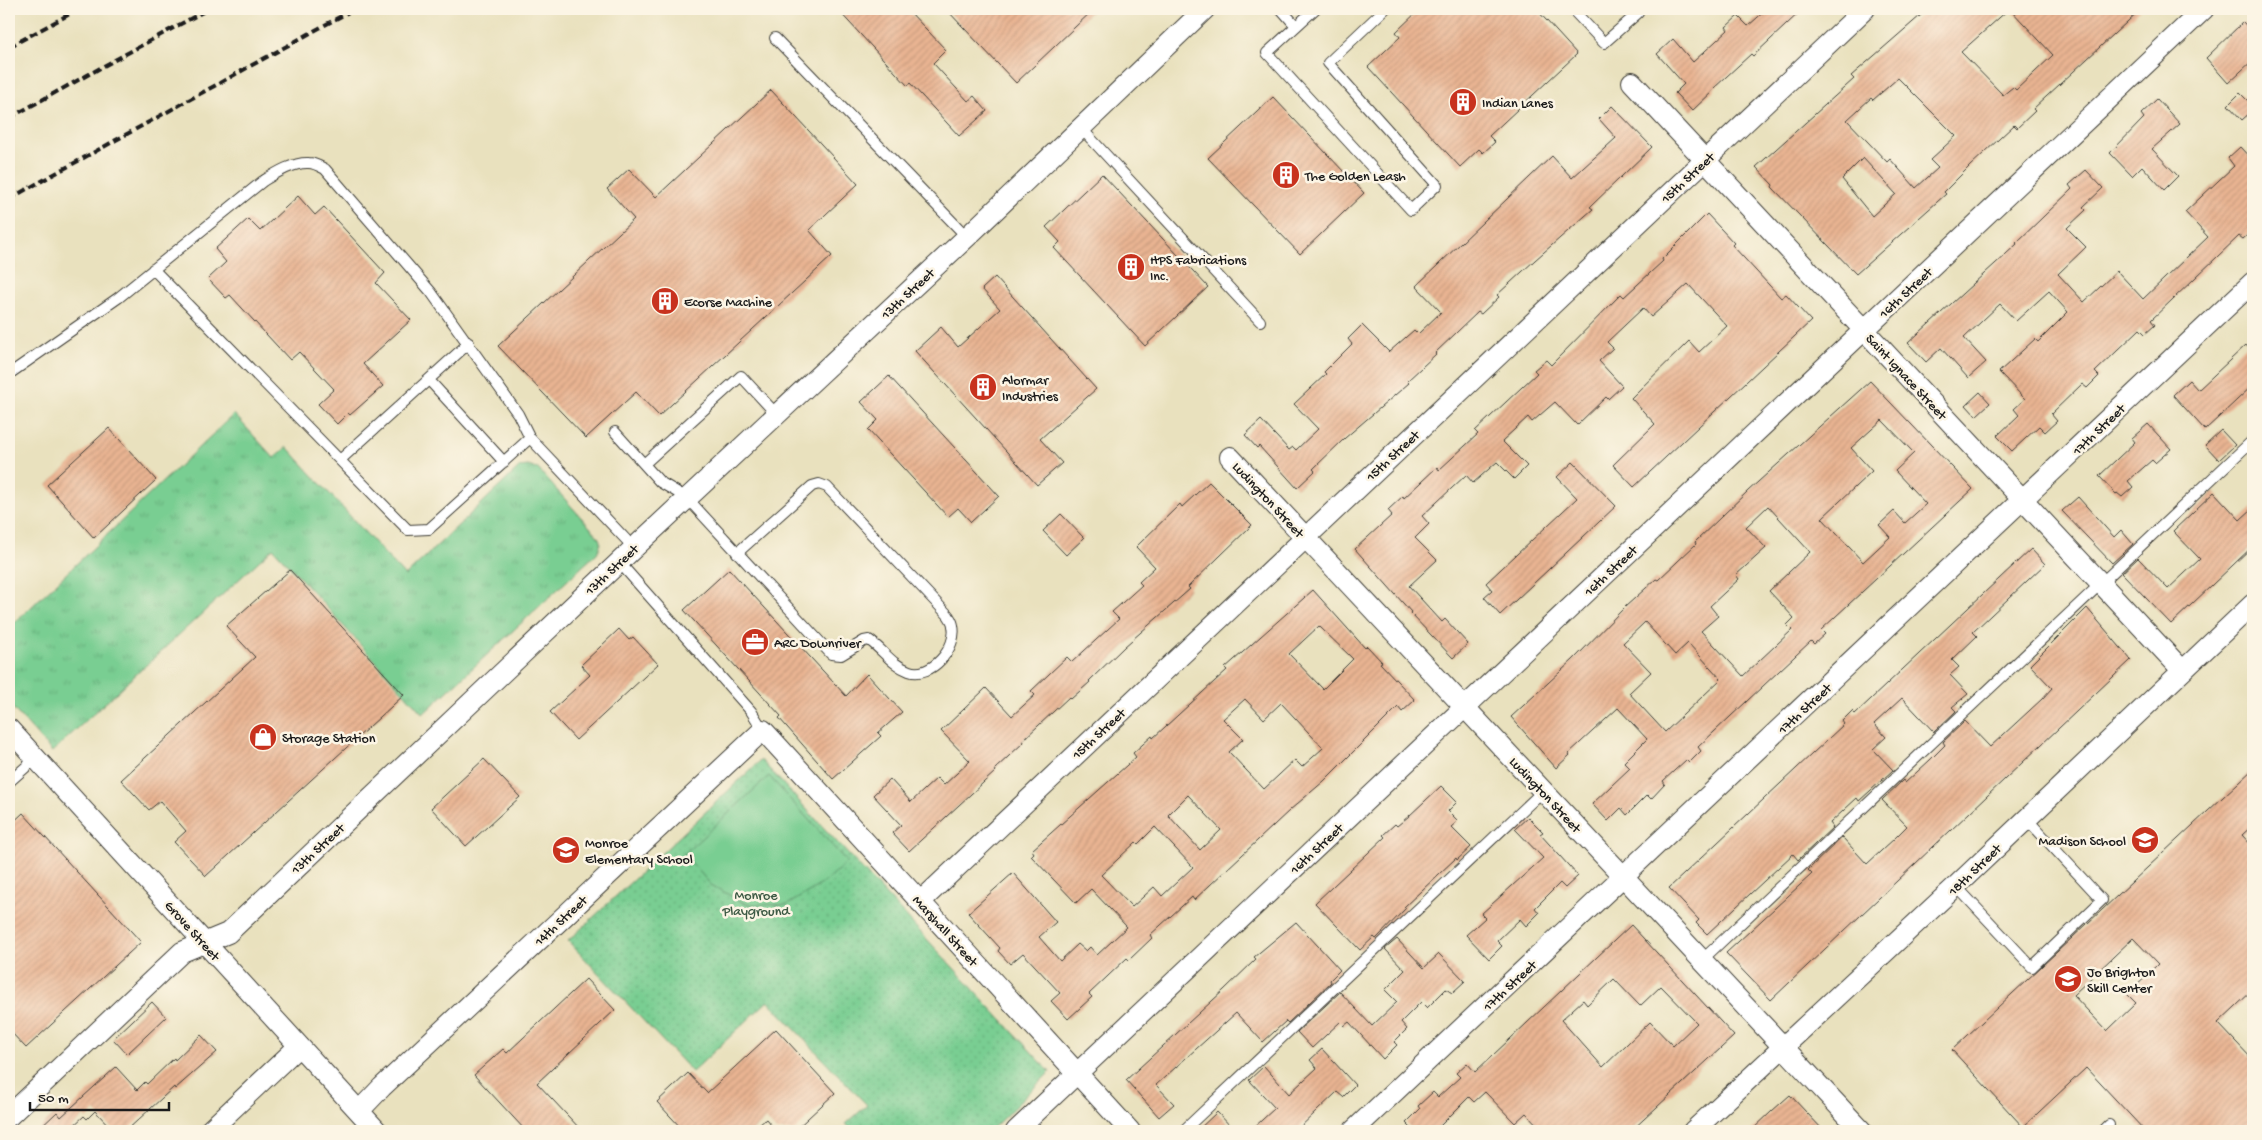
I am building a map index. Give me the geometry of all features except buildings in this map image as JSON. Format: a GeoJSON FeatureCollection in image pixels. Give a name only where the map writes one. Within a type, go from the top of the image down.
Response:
{"type":"FeatureCollection","features":[{"type":"Feature","properties":{"kind":"street","name":"13th Street"},"geometry":{"type":"LineString","coordinates":[[9,1116],[182,952],[228,933],[619,562],[967,237],[1205,9]]}},
{"type":"Feature","properties":{"kind":"street","name":"15th Street"},"geometry":{"type":"LineString","coordinates":[[920,902],[1865,9]]}},
{"type":"Feature","properties":{"kind":"street","name":"16th Street"},"geometry":{"type":"LineString","coordinates":[[1016,1131],[2204,9]]}},
{"type":"Feature","properties":{"kind":"street","name":"Saint Ignace Street"},"geometry":{"type":"LineString","coordinates":[[1632,82],[2182,670]]}},
{"type":"Feature","properties":{"kind":"street","name":"17th Street"},"geometry":{"type":"LineString","coordinates":[[1353,1131],[2253,282]]}},
{"type":"Feature","properties":{"kind":"street","name":"Ludington Street"},"geometry":{"type":"LineString","coordinates":[[1230,457],[1862,1131]]}},
{"type":"Feature","properties":{"kind":"street","name":"18th Street"},"geometry":{"type":"LineString","coordinates":[[1693,1131],[1956,886],[2182,670],[2252,607]]}},
{"type":"Feature","properties":{"kind":"street","name":"Grove Street"},"geometry":{"type":"LineString","coordinates":[[9,729],[377,1131]]}},
{"type":"Feature","properties":{"kind":"street","name":"Marshall Street"},"geometry":{"type":"LineString","coordinates":[[763,730],[1130,1131]]}},
{"type":"Feature","properties":{"kind":"street","name":"14th Street"},"geometry":{"type":"LineString","coordinates":[[359,1112],[389,1080],[763,730]]}},
{"type":"Feature","properties":{"kind":"street"},"geometry":{"type":"LineString","coordinates":[[209,1131],[299,1046]]}},
{"type":"Feature","properties":{"kind":"lane"},"geometry":{"type":"LineString","coordinates":[[1281,9],[1296,26]]}},
{"type":"Feature","properties":{"kind":"lane"},"geometry":{"type":"LineString","coordinates":[[1315,9],[1267,53],[1411,210],[1437,185],[1328,62],[1385,9]]}},
{"type":"Feature","properties":{"kind":"lane"},"geometry":{"type":"LineString","coordinates":[[1572,9],[1604,43],[1638,13],[1634,9]]}},
{"type":"Feature","properties":{"kind":"lane"},"geometry":{"type":"LineString","coordinates":[[776,38],[967,237]]}},
{"type":"Feature","properties":{"kind":"lane"},"geometry":{"type":"LineString","coordinates":[[1081,128],[1260,321]]}},
{"type":"Feature","properties":{"kind":"lane"},"geometry":{"type":"LineString","coordinates":[[9,374],[118,298],[263,181],[291,166],[310,163],[325,169],[352,198],[431,292],[469,343],[518,414],[530,438],[634,548]]}},
{"type":"Feature","properties":{"kind":"lane"},"geometry":{"type":"LineString","coordinates":[[153,268],[408,530],[429,529],[530,438]]}},
{"type":"Feature","properties":{"kind":"lane"},"geometry":{"type":"LineString","coordinates":[[340,460],[469,343]]}},
{"type":"Feature","properties":{"kind":"lane"},"geometry":{"type":"LineString","coordinates":[[644,464],[741,376],[777,414]]}},
{"type":"Feature","properties":{"kind":"lane"},"geometry":{"type":"LineString","coordinates":[[429,380],[504,462]]}},
{"type":"Feature","properties":{"kind":"lane"},"geometry":{"type":"LineString","coordinates":[[615,432],[660,482],[687,498],[737,553],[791,612],[835,656],[841,655],[869,640],[900,667],[910,672],[920,673],[936,664],[951,645],[953,626],[948,615],[827,488],[819,484],[812,486],[737,553]]}},
{"type":"Feature","properties":{"kind":"lane"},"geometry":{"type":"LineString","coordinates":[[1702,960],[2253,440]]}},
{"type":"Feature","properties":{"kind":"lane"},"geometry":{"type":"LineString","coordinates":[[619,562],[751,711],[763,730]]}},
{"type":"Feature","properties":{"kind":"lane"},"geometry":{"type":"LineString","coordinates":[[9,782],[36,758]]}},
{"type":"Feature","properties":{"kind":"lane"},"geometry":{"type":"LineString","coordinates":[[1183,1131],[1543,791]]}},
{"type":"Feature","properties":{"kind":"lane"},"geometry":{"type":"LineString","coordinates":[[1956,886],[2032,967],[2102,900],[2026,818]]}},
{"type":"Feature","properties":{"kind":"green space"},"geometry":{"type":"Polygon","coordinates":[[[234,414],[274,458],[287,447],[405,576],[520,467],[528,466],[538,469],[596,534],[600,541],[599,548],[597,553],[423,714],[273,548],[52,752],[9,704],[9,628],[234,414]]]}},
{"type":"Feature","properties":{"kind":"green space","name":"Monroe Playground"},"geometry":{"type":"Polygon","coordinates":[[[761,760],[1050,1072],[990,1131],[853,1131],[846,1124],[867,1105],[768,1001],[692,1072],[568,941],[761,760]]]}},
{"type":"Feature","properties":{"kind":"green space"},"geometry":{"type":"Polygon","coordinates":[[[769,776],[847,862],[825,882],[787,905],[746,904],[711,885],[684,854],[769,776]]]}},
{"type":"Feature","properties":{"kind":"railway"},"geometry":{"type":"LineString","coordinates":[[9,47],[79,9]]}},
{"type":"Feature","properties":{"kind":"railway"},"geometry":{"type":"LineString","coordinates":[[9,118],[208,9]]}},
{"type":"Feature","properties":{"kind":"railway"},"geometry":{"type":"LineString","coordinates":[[9,199],[354,9]]}},
{"type":"Feature","properties":{"kind":"place","name":"Indian Lanes"},"geometry":{"type":"Point","coordinates":[1463,102]}},
{"type":"Feature","properties":{"kind":"place","name":"The Golden Leash"},"geometry":{"type":"Point","coordinates":[1286,175]}},
{"type":"Feature","properties":{"kind":"place","name":"HPS Fabrications Inc."},"geometry":{"type":"Point","coordinates":[1131,267]}},
{"type":"Feature","properties":{"kind":"place","name":"Ecorse Machine"},"geometry":{"type":"Point","coordinates":[665,301]}},
{"type":"Feature","properties":{"kind":"place","name":"Alormar Industries"},"geometry":{"type":"Point","coordinates":[983,387]}},
{"type":"Feature","properties":{"kind":"place","name":"ARC Downriver"},"geometry":{"type":"Point","coordinates":[755,642]}},
{"type":"Feature","properties":{"kind":"place","name":"Storage Station"},"geometry":{"type":"Point","coordinates":[263,737]}},
{"type":"Feature","properties":{"kind":"place","name":"Madison School"},"geometry":{"type":"Point","coordinates":[2145,840]}},
{"type":"Feature","properties":{"kind":"place","name":"Monroe Elementary School"},"geometry":{"type":"Point","coordinates":[566,850]}},
{"type":"Feature","properties":{"kind":"place","name":"Jo Brighton Skill Center"},"geometry":{"type":"Point","coordinates":[2068,979]}}]}
